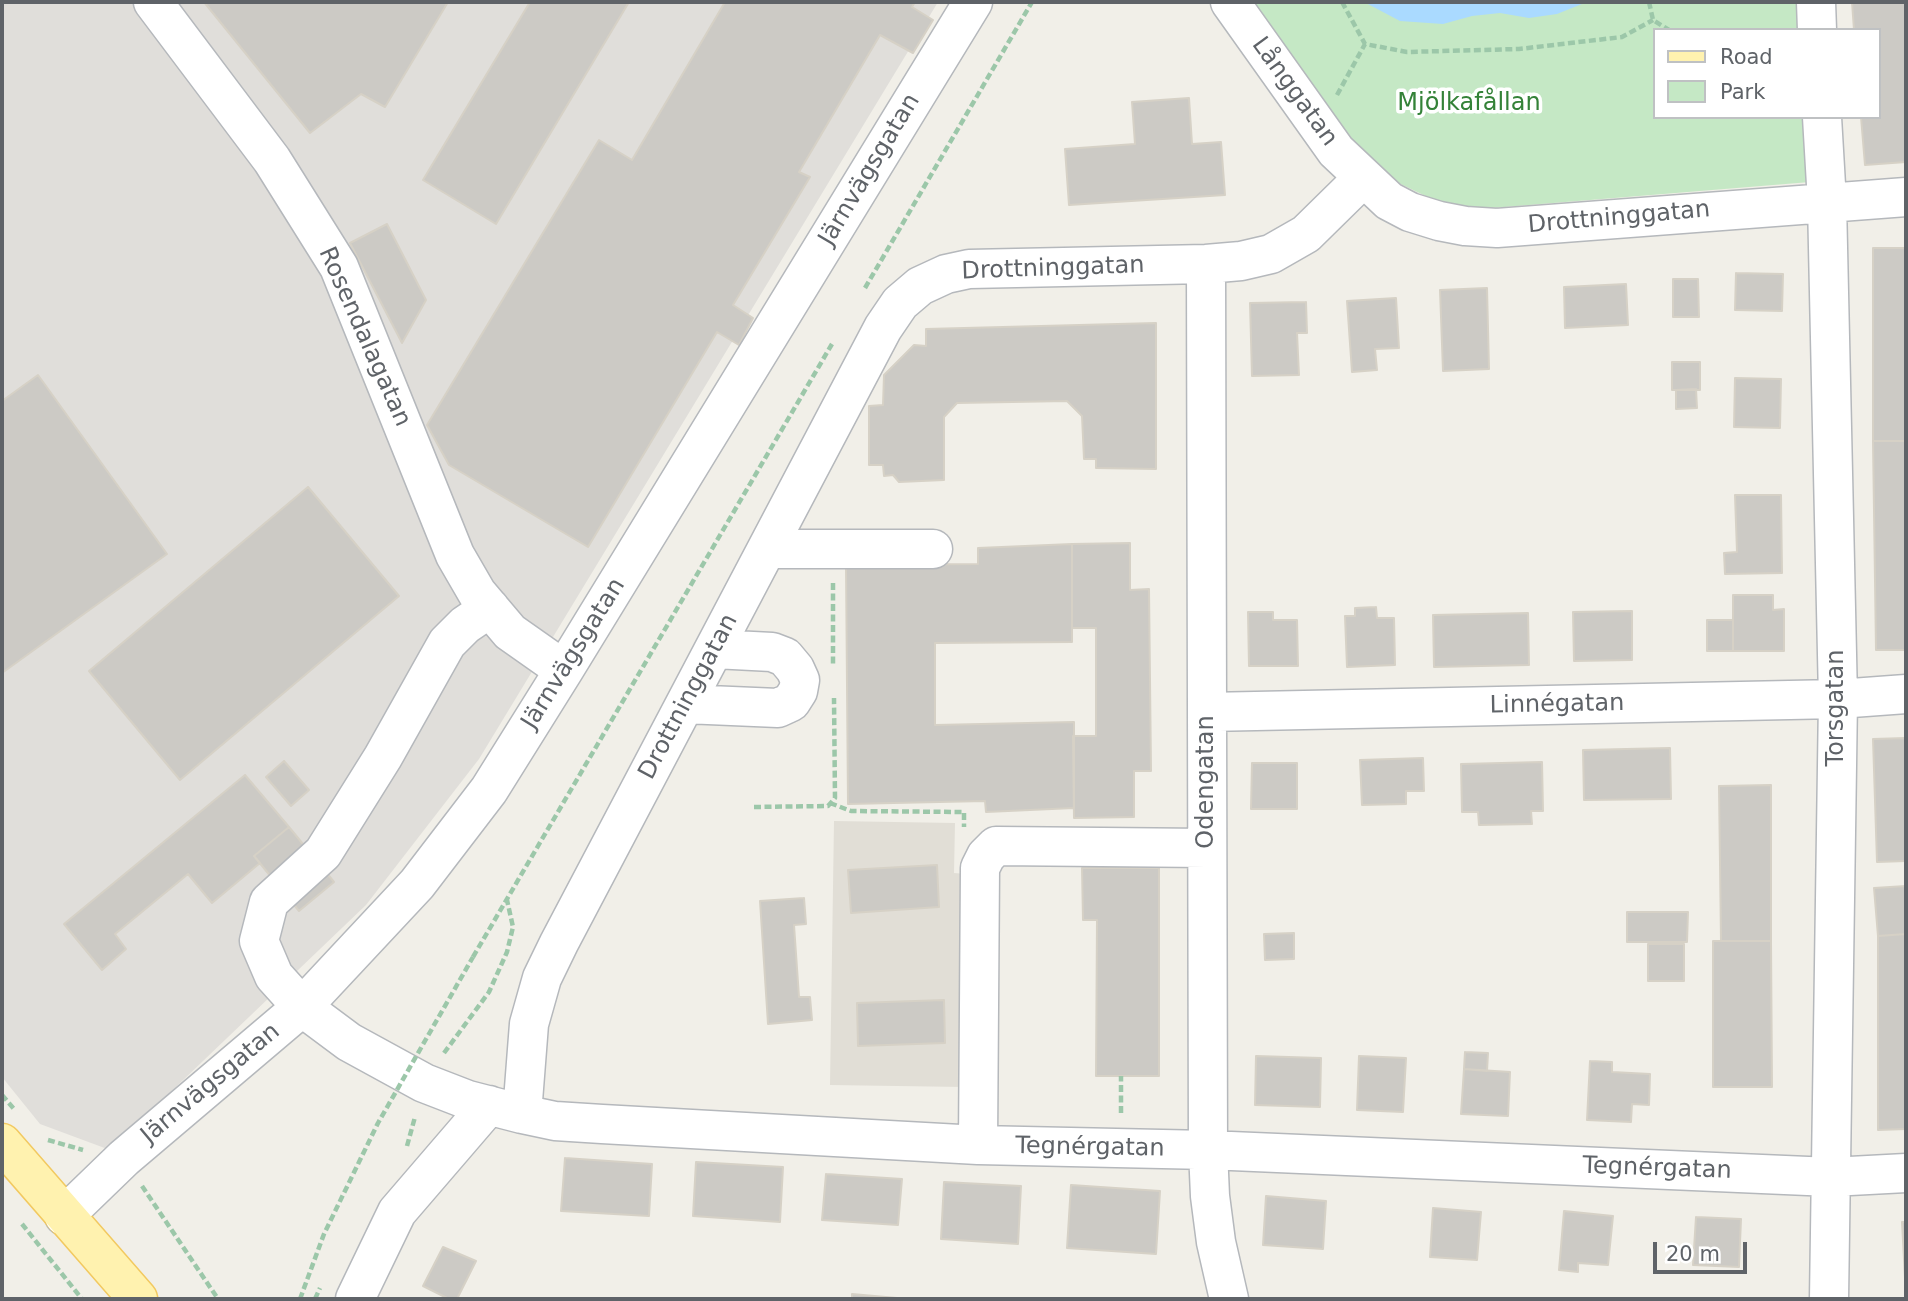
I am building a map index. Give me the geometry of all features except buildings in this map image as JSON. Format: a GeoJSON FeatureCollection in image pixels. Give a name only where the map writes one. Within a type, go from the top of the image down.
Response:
{"type":"FeatureCollection","features":[{"type":"Feature","properties":{"kind":"main road"},"geometry":{"type":"LineString","coordinates":[[2,1143],[138,1299]]}},
{"type":"Feature","properties":{"kind":"street","name":"Rosendalagatan"},"geometry":{"type":"LineString","coordinates":[[153,2],[272,160],[339,267],[455,555],[477,593],[510,632],[565,670]]}},
{"type":"Feature","properties":{"kind":"street","name":"Järnvägsgatan"},"geometry":{"type":"LineString","coordinates":[[64,1216],[124,1158],[302,1007],[417,884],[489,790],[973,2]]}},
{"type":"Feature","properties":{"kind":"street","name":"Långgatan"},"geometry":{"type":"LineString","coordinates":[[1230,2],[1336,151],[1363,178]]}},
{"type":"Feature","properties":{"kind":"street"},"geometry":{"type":"LineString","coordinates":[[1816,2],[1817,28]]}},
{"type":"Feature","properties":{"kind":"street","name":"Torsgatan"},"geometry":{"type":"LineString","coordinates":[[1822,119],[1827,202],[1838,699],[1829,1299]]}},
{"type":"Feature","properties":{"kind":"street","name":"Drottninggatan"},"geometry":{"type":"LineString","coordinates":[[506,1110],[542,978],[559,943],[883,328],[900,303],[920,286],[946,274],[969,269],[1206,264],[1241,261],[1271,254],[1306,234],[1363,178],[1389,201],[1410,212],[1439,221],[1497,228],[1906,197]]}},
{"type":"Feature","properties":{"kind":"street","name":"Odengatan"},"geometry":{"type":"LineString","coordinates":[[1206,264],[1208,1150],[1216,1242],[1229,1299]]}},
{"type":"Feature","properties":{"kind":"street"},"geometry":{"type":"LineString","coordinates":[[767,549],[933,549]]}},
{"type":"Feature","properties":{"kind":"street","name":"Tegnérgatan"},"geometry":{"type":"LineString","coordinates":[[490,608],[465,625],[447,643],[383,757],[323,853],[269,902],[259,941],[274,976],[302,1007],[349,1042],[424,1083],[506,1110],[555,1121],[602,1124],[978,1145],[1208,1150],[1831,1177],[1906,1173]]}},
{"type":"Feature","properties":{"kind":"street"},"geometry":{"type":"LineString","coordinates":[[685,704],[778,708],[791,702],[798,691],[800,680],[785,657],[772,652],[714,649]]}},
{"type":"Feature","properties":{"kind":"street","name":"Linnégatan"},"geometry":{"type":"LineString","coordinates":[[1207,712],[1838,699],[1906,694]]}},
{"type":"Feature","properties":{"kind":"street"},"geometry":{"type":"LineString","coordinates":[[978,1145],[981,869],[986,856],[996,846],[1207,848]]}},
{"type":"Feature","properties":{"kind":"street"},"geometry":{"type":"LineString","coordinates":[[355,1299],[397,1212],[506,1110]]}},
{"type":"Feature","properties":{"kind":"path"},"geometry":{"type":"LineString","coordinates":[[864,289],[1032,2]]}},
{"type":"Feature","properties":{"kind":"path"},"geometry":{"type":"LineString","coordinates":[[1342,2],[1365,44]]}},
{"type":"Feature","properties":{"kind":"path"},"geometry":{"type":"LineString","coordinates":[[1649,2],[1653,20],[1666,28]]}},
{"type":"Feature","properties":{"kind":"path"},"geometry":{"type":"LineString","coordinates":[[1365,44],[1407,52],[1519,49],[1622,37],[1653,20]]}},
{"type":"Feature","properties":{"kind":"path"},"geometry":{"type":"LineString","coordinates":[[1332,104],[1365,44]]}},
{"type":"Feature","properties":{"kind":"path"},"geometry":{"type":"LineString","coordinates":[[300,1299],[324,1234],[378,1123],[836,337]]}},
{"type":"Feature","properties":{"kind":"path"},"geometry":{"type":"LineString","coordinates":[[830,803],[850,811],[964,812]]}},
{"type":"Feature","properties":{"kind":"path"},"geometry":{"type":"LineString","coordinates":[[1121,1076],[1121,1118]]}},
{"type":"Feature","properties":{"kind":"path"},"geometry":{"type":"LineString","coordinates":[[18,1219],[82,1299]]}},
{"type":"Feature","properties":{"kind":"shaded area"},"geometry":{"type":"Polygon","coordinates":[[[2,2],[938,2],[479,759],[366,905],[110,1150],[40,1124],[2,1077],[2,2]]]}},
{"type":"Feature","properties":{"kind":"shaded area"},"geometry":{"type":"Polygon","coordinates":[[[834,821],[955,823],[954,873],[967,874],[964,1087],[830,1085],[834,821]]]}},
{"type":"Feature","properties":{"kind":"green space","name":"Mjölkafållan"},"geometry":{"type":"Polygon","coordinates":[[[1241,2],[1799,2],[1801,28],[1652,28],[1652,119],[1806,119],[1810,182],[1492,208],[1464,207],[1438,202],[1359,164],[1241,2]]]}},
{"type":"Feature","properties":{"kind":"water"},"geometry":{"type":"Polygon","coordinates":[[[1364,2],[1587,2],[1557,14],[1529,18],[1500,13],[1472,16],[1443,24],[1400,21],[1364,2]]]}}]}
